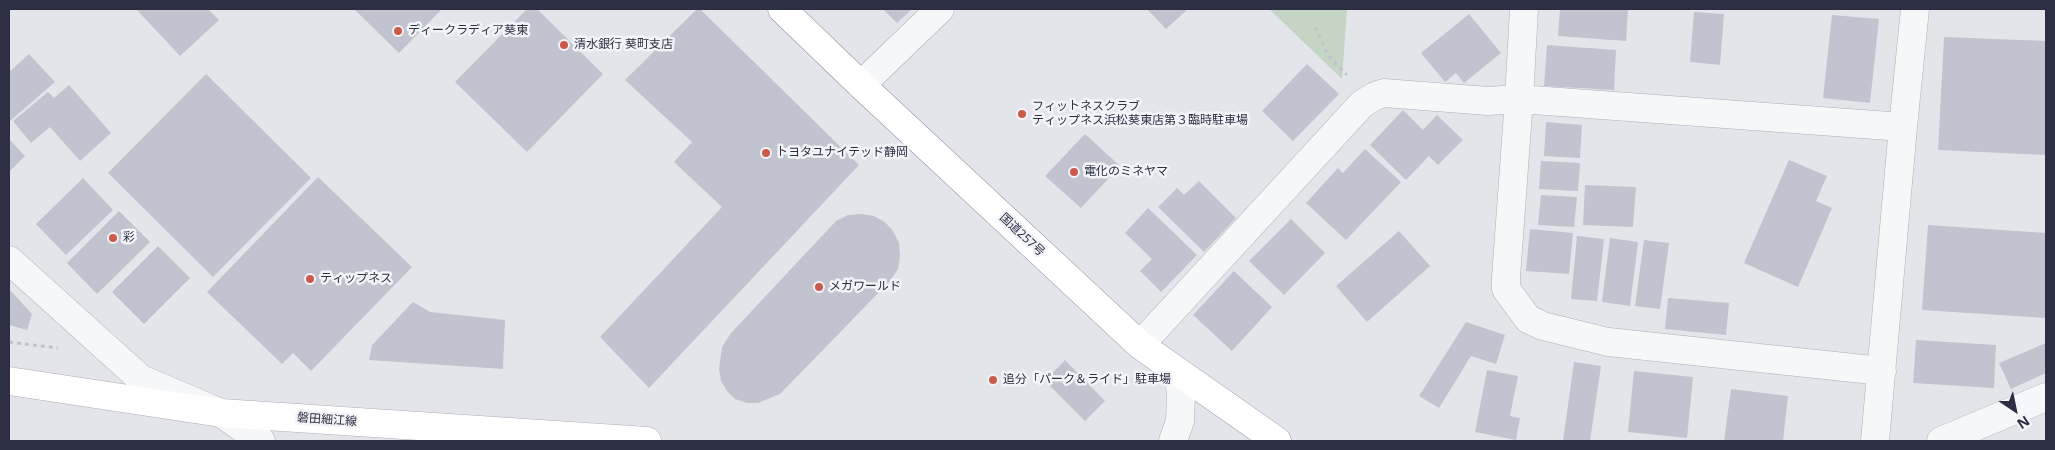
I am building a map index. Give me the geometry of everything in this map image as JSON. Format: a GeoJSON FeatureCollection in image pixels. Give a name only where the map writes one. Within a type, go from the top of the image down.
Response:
{"type":"FeatureCollection","features":[{"type":"Feature","properties":{"kind":"main road","name":"国道257号"},"geometry":{"type":"LineString","coordinates":[[782,9],[1140,345],[1277,441]]}},
{"type":"Feature","properties":{"kind":"main road","name":"磐田細江線"},"geometry":{"type":"LineString","coordinates":[[9,381],[222,413],[647,441]]}},
{"type":"Feature","properties":{"kind":"street"},"geometry":{"type":"LineString","coordinates":[[861,85],[940,9]]}},
{"type":"Feature","properties":{"kind":"street"},"geometry":{"type":"LineString","coordinates":[[1524,9],[1506,289],[1528,319],[1544,326],[1608,342],[1882,371]]}},
{"type":"Feature","properties":{"kind":"street"},"geometry":{"type":"LineString","coordinates":[[1875,441],[1915,9]]}},
{"type":"Feature","properties":{"kind":"street"},"geometry":{"type":"LineString","coordinates":[[1140,345],[1362,104],[1384,93],[1488,101],[1519,99],[1903,127]]}},
{"type":"Feature","properties":{"kind":"street"},"geometry":{"type":"LineString","coordinates":[[9,260],[141,379],[222,413],[261,441]]}},
{"type":"Feature","properties":{"kind":"street"},"geometry":{"type":"LineString","coordinates":[[1173,441],[1180,421],[1181,394],[1178,372]]}},
{"type":"Feature","properties":{"kind":"street"},"geometry":{"type":"LineString","coordinates":[[1941,441],[2046,397]]}},
{"type":"Feature","properties":{"kind":"path"},"geometry":{"type":"LineString","coordinates":[[1315,27],[1328,55],[1353,82]]}},
{"type":"Feature","properties":{"kind":"path"},"geometry":{"type":"LineString","coordinates":[[9,342],[33,344]]}},
{"type":"Feature","properties":{"kind":"green space"},"geometry":{"type":"Polygon","coordinates":[[[1269,9],[1347,9],[1342,79],[1269,9]]]}},
{"type":"Feature","properties":{"kind":"building"},"geometry":{"type":"Polygon","coordinates":[[[136,9],[208,9],[219,20],[180,56],[136,9]]]}},
{"type":"Feature","properties":{"kind":"building","name":"ディークラディア葵東"},"geometry":{"type":"Polygon","coordinates":[[[354,9],[442,9],[399,53],[354,9]]]}},
{"type":"Feature","properties":{"kind":"building"},"geometry":{"type":"Polygon","coordinates":[[[527,9],[537,9],[603,74],[527,152],[455,82],[527,9]]]}},
{"type":"Feature","properties":{"kind":"building"},"geometry":{"type":"Polygon","coordinates":[[[697,9],[700,9],[859,165],[649,388],[600,337],[722,207],[674,162],[692,142],[625,80],[697,9]]]}},
{"type":"Feature","properties":{"kind":"building"},"geometry":{"type":"Polygon","coordinates":[[[883,9],[912,9],[897,23],[883,9]]]}},
{"type":"Feature","properties":{"kind":"building"},"geometry":{"type":"Polygon","coordinates":[[[1147,9],[1188,9],[1166,29],[1147,9]]]}},
{"type":"Feature","properties":{"kind":"building"},"geometry":{"type":"Polygon","coordinates":[[[1560,9],[1628,9],[1626,41],[1558,36],[1560,9]]]}},
{"type":"Feature","properties":{"kind":"building"},"geometry":{"type":"Polygon","coordinates":[[[1694,12],[1724,14],[1720,65],[1690,62],[1694,12]]]}},
{"type":"Feature","properties":{"kind":"building"},"geometry":{"type":"Polygon","coordinates":[[[1469,14],[1501,53],[1464,83],[1456,73],[1445,82],[1421,53],[1469,14]]]}},
{"type":"Feature","properties":{"kind":"building"},"geometry":{"type":"Polygon","coordinates":[[[1832,15],[1879,19],[1870,103],[1823,98],[1832,15]]]}},
{"type":"Feature","properties":{"kind":"building"},"geometry":{"type":"Polygon","coordinates":[[[1944,37],[2046,41],[2046,155],[1938,150],[1944,37]]]}},
{"type":"Feature","properties":{"kind":"building"},"geometry":{"type":"Polygon","coordinates":[[[1547,45],[1616,50],[1614,90],[1544,86],[1547,45]]]}},
{"type":"Feature","properties":{"kind":"building"},"geometry":{"type":"Polygon","coordinates":[[[29,54],[55,82],[10,121],[9,72],[29,54]]]}},
{"type":"Feature","properties":{"kind":"building"},"geometry":{"type":"Polygon","coordinates":[[[1307,64],[1339,94],[1293,141],[1262,111],[1307,64]]]}},
{"type":"Feature","properties":{"kind":"building"},"geometry":{"type":"Polygon","coordinates":[[[206,74],[311,178],[213,277],[108,173],[206,74]]]}},
{"type":"Feature","properties":{"kind":"building"},"geometry":{"type":"Polygon","coordinates":[[[69,85],[111,133],[80,161],[50,127],[31,143],[13,121],[48,92],[54,98],[69,85]]]}},
{"type":"Feature","properties":{"kind":"building"},"geometry":{"type":"Polygon","coordinates":[[[1403,110],[1423,130],[1437,115],[1463,140],[1438,165],[1429,156],[1406,180],[1370,145],[1403,110]]]}},
{"type":"Feature","properties":{"kind":"building"},"geometry":{"type":"Polygon","coordinates":[[[1546,122],[1582,125],[1580,158],[1544,156],[1546,122]]]}},
{"type":"Feature","properties":{"kind":"building"},"geometry":{"type":"Polygon","coordinates":[[[1085,134],[1120,166],[1081,208],[1045,176],[1085,134]]]}},
{"type":"Feature","properties":{"kind":"building"},"geometry":{"type":"Polygon","coordinates":[[[9,139],[25,156],[9,172],[9,139]]]}},
{"type":"Feature","properties":{"kind":"building"},"geometry":{"type":"Polygon","coordinates":[[[1365,149],[1401,182],[1346,240],[1306,203],[1338,168],[1343,173],[1365,149]]]}},
{"type":"Feature","properties":{"kind":"building"},"geometry":{"type":"Polygon","coordinates":[[[1789,160],[1827,176],[1816,201],[1832,208],[1798,287],[1744,263],[1789,160]]]}},
{"type":"Feature","properties":{"kind":"building"},"geometry":{"type":"Polygon","coordinates":[[[1541,161],[1580,163],[1578,191],[1539,189],[1541,161]]]}},
{"type":"Feature","properties":{"kind":"building","name":"ティップネス"},"geometry":{"type":"Polygon","coordinates":[[[318,177],[412,267],[311,371],[293,353],[282,364],[207,292],[318,177]]]}},
{"type":"Feature","properties":{"kind":"building"},"geometry":{"type":"Polygon","coordinates":[[[83,178],[113,210],[66,255],[36,224],[83,178]]]}},
{"type":"Feature","properties":{"kind":"building"},"geometry":{"type":"Polygon","coordinates":[[[1199,181],[1236,218],[1204,252],[1158,207],[1177,188],[1184,195],[1199,181]]]}},
{"type":"Feature","properties":{"kind":"building"},"geometry":{"type":"Polygon","coordinates":[[[1585,185],[1636,187],[1633,227],[1583,225],[1585,185]]]}},
{"type":"Feature","properties":{"kind":"building"},"geometry":{"type":"Polygon","coordinates":[[[1541,195],[1577,197],[1574,227],[1538,225],[1541,195]]]}},
{"type":"Feature","properties":{"kind":"building"},"geometry":{"type":"Polygon","coordinates":[[[1148,208],[1197,255],[1161,292],[1140,271],[1152,259],[1125,233],[1148,208]]]}},
{"type":"Feature","properties":{"kind":"building"},"geometry":{"type":"Polygon","coordinates":[[[119,211],[150,242],[97,294],[67,263],[119,211]]]}},
{"type":"Feature","properties":{"kind":"building"},"geometry":{"type":"Polygon","coordinates":[[[848,215],[874,216],[885,222],[893,231],[899,243],[898,269],[890,281],[780,394],[758,403],[747,403],[735,399],[721,381],[719,369],[722,347],[731,333],[836,221],[848,215]]]}},
{"type":"Feature","properties":{"kind":"building"},"geometry":{"type":"Polygon","coordinates":[[[1291,219],[1325,253],[1284,295],[1249,261],[1291,219]]]}},
{"type":"Feature","properties":{"kind":"building"},"geometry":{"type":"Polygon","coordinates":[[[1928,225],[2046,233],[2046,318],[1922,310],[1928,225]]]}},
{"type":"Feature","properties":{"kind":"building"},"geometry":{"type":"Polygon","coordinates":[[[1530,229],[1573,233],[1569,274],[1526,271],[1530,229]]]}},
{"type":"Feature","properties":{"kind":"building"},"geometry":{"type":"Polygon","coordinates":[[[1399,231],[1430,266],[1367,322],[1336,286],[1399,231]]]}},
{"type":"Feature","properties":{"kind":"building"},"geometry":{"type":"Polygon","coordinates":[[[1577,236],[1604,239],[1597,301],[1571,299],[1577,236]]]}},
{"type":"Feature","properties":{"kind":"building"},"geometry":{"type":"Polygon","coordinates":[[[1610,238],[1638,242],[1630,306],[1602,302],[1610,238]]]}},
{"type":"Feature","properties":{"kind":"building"},"geometry":{"type":"Polygon","coordinates":[[[1644,240],[1669,243],[1660,309],[1635,306],[1644,240]]]}},
{"type":"Feature","properties":{"kind":"building"},"geometry":{"type":"Polygon","coordinates":[[[158,246],[190,278],[144,324],[112,292],[158,246]]]}},
{"type":"Feature","properties":{"kind":"building"},"geometry":{"type":"Polygon","coordinates":[[[1234,271],[1272,307],[1232,351],[1193,315],[1234,271]]]}},
{"type":"Feature","properties":{"kind":"building"},"geometry":{"type":"Polygon","coordinates":[[[9,289],[32,314],[27,330],[9,325],[9,289]]]}},
{"type":"Feature","properties":{"kind":"building"},"geometry":{"type":"Polygon","coordinates":[[[1668,298],[1729,303],[1726,335],[1665,329],[1668,298]]]}},
{"type":"Feature","properties":{"kind":"building"},"geometry":{"type":"Polygon","coordinates":[[[413,302],[430,312],[505,320],[503,369],[369,360],[372,345],[413,302]]]}},
{"type":"Feature","properties":{"kind":"building"},"geometry":{"type":"Polygon","coordinates":[[[1466,322],[1505,335],[1496,364],[1471,356],[1439,408],[1419,396],[1466,322]]]}},
{"type":"Feature","properties":{"kind":"building"},"geometry":{"type":"Polygon","coordinates":[[[1916,340],[1996,345],[1994,388],[1913,383],[1916,340]]]}},
{"type":"Feature","properties":{"kind":"building"},"geometry":{"type":"Polygon","coordinates":[[[2046,343],[2046,373],[2011,389],[1999,363],[2046,343]]]}},
{"type":"Feature","properties":{"kind":"building"},"geometry":{"type":"Polygon","coordinates":[[[1065,360],[1105,401],[1085,421],[1045,381],[1065,360]]]}},
{"type":"Feature","properties":{"kind":"building"},"geometry":{"type":"Polygon","coordinates":[[[1574,362],[1601,366],[1590,441],[1563,441],[1574,362]]]}},
{"type":"Feature","properties":{"kind":"building"},"geometry":{"type":"Polygon","coordinates":[[[1487,370],[1518,376],[1510,416],[1520,418],[1516,440],[1475,432],[1487,370]]]}},
{"type":"Feature","properties":{"kind":"building"},"geometry":{"type":"Polygon","coordinates":[[[1634,371],[1693,377],[1687,438],[1628,432],[1634,371]]]}},
{"type":"Feature","properties":{"kind":"building"},"geometry":{"type":"Polygon","coordinates":[[[1731,389],[1788,396],[1783,441],[1724,441],[1731,389]]]}},
{"type":"Feature","properties":{"kind":"place","name":"ディークラディア葵東"},"geometry":{"type":"Point","coordinates":[398,31]}},
{"type":"Feature","properties":{"kind":"place","name":"清水銀行 葵町支店"},"geometry":{"type":"Point","coordinates":[564,45]}},
{"type":"Feature","properties":{"kind":"place","name":"フィットネスクラブ ティップネス浜松葵東店第３臨時駐車場"},"geometry":{"type":"Point","coordinates":[1022,114]}},
{"type":"Feature","properties":{"kind":"place","name":"トヨタユナイテッド静岡"},"geometry":{"type":"Point","coordinates":[766,153]}},
{"type":"Feature","properties":{"kind":"place","name":"電化のミネヤマ"},"geometry":{"type":"Point","coordinates":[1074,172]}},
{"type":"Feature","properties":{"kind":"place","name":"彩"},"geometry":{"type":"Point","coordinates":[113,238]}},
{"type":"Feature","properties":{"kind":"place","name":"ティップネス"},"geometry":{"type":"Point","coordinates":[310,279]}},
{"type":"Feature","properties":{"kind":"place","name":"メガワールド"},"geometry":{"type":"Point","coordinates":[819,287]}},
{"type":"Feature","properties":{"kind":"place","name":"追分「パーク＆ライド」駐車場"},"geometry":{"type":"Point","coordinates":[993,380]}}]}
